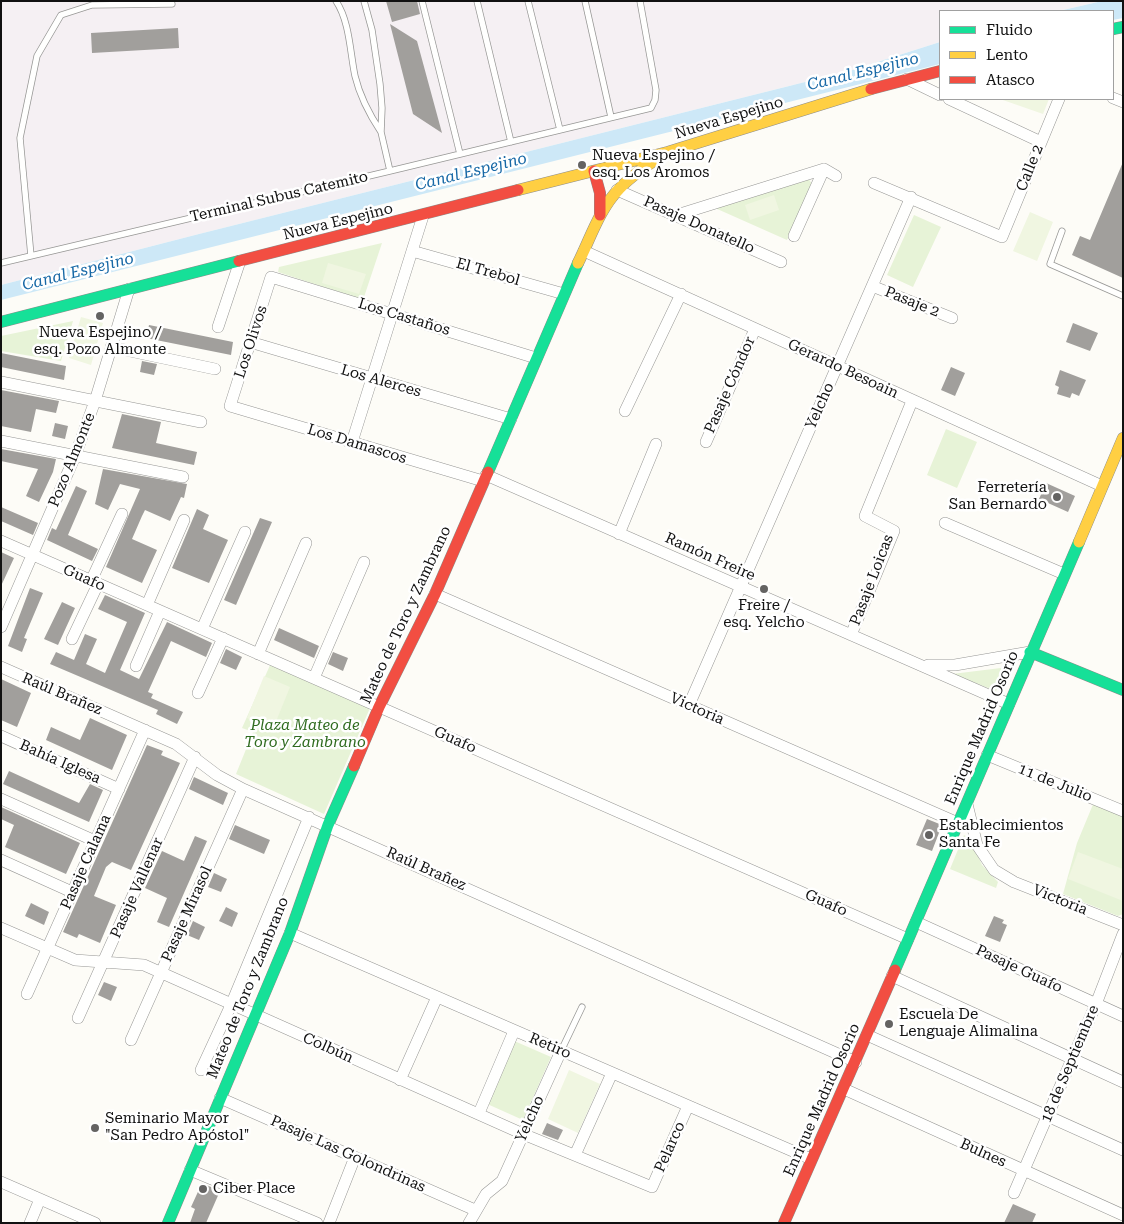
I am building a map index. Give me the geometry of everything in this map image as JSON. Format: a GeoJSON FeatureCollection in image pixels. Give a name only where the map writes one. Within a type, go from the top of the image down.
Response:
{"type":"FeatureCollection","features":[{"type":"Feature","properties":{"kind":"street","name":"Nueva Espejino"},"geometry":{"type":"LineString","coordinates":[[1,322],[423,216],[668,152],[907,79],[939,71]]}},
{"type":"Feature","properties":{"kind":"street"},"geometry":{"type":"LineString","coordinates":[[907,79],[939,95]]}},
{"type":"Feature","properties":{"kind":"street"},"geometry":{"type":"LineString","coordinates":[[951,100],[1041,142]]}},
{"type":"Feature","properties":{"kind":"street","name":"Calle 2"},"geometry":{"type":"LineString","coordinates":[[911,197],[1002,237],[1059,100]]}},
{"type":"Feature","properties":{"kind":"street","name":"Mateo de Toro y Zambrano"},"geometry":{"type":"LineString","coordinates":[[168,1223],[290,932],[328,825],[379,707],[435,594],[584,251],[600,217],[617,190],[639,170],[668,152]]}},
{"type":"Feature","properties":{"kind":"street"},"geometry":{"type":"LineString","coordinates":[[598,169],[609,174],[613,187],[617,190]]}},
{"type":"Feature","properties":{"kind":"street","name":"Mateo de Toro y Zambrano"},"geometry":{"type":"LineString","coordinates":[[598,169],[600,217]]}},
{"type":"Feature","properties":{"kind":"street"},"geometry":{"type":"LineString","coordinates":[[794,236],[824,169]]}},
{"type":"Feature","properties":{"kind":"street"},"geometry":{"type":"LineString","coordinates":[[677,215],[824,169],[836,176]]}},
{"type":"Feature","properties":{"kind":"street"},"geometry":{"type":"LineString","coordinates":[[874,183],[911,197]]}},
{"type":"Feature","properties":{"kind":"street","name":"Pasaje Donatello"},"geometry":{"type":"LineString","coordinates":[[617,190],[781,262]]}},
{"type":"Feature","properties":{"kind":"street","name":"Yelcho"},"geometry":{"type":"LineString","coordinates":[[689,705],[911,197]]}},
{"type":"Feature","properties":{"kind":"street"},"geometry":{"type":"LineString","coordinates":[[352,442],[423,216]]}},
{"type":"Feature","properties":{"kind":"street","name":"El Trebol"},"geometry":{"type":"LineString","coordinates":[[412,251],[564,294]]}},
{"type":"Feature","properties":{"kind":"street","name":"Gerardo Besoain"},"geometry":{"type":"LineString","coordinates":[[584,251],[1102,486]]}},
{"type":"Feature","properties":{"kind":"street"},"geometry":{"type":"LineString","coordinates":[[218,327],[240,261]]}},
{"type":"Feature","properties":{"kind":"street","name":"Los Castaños"},"geometry":{"type":"LineString","coordinates":[[271,277],[536,358]]}},
{"type":"Feature","properties":{"kind":"street","name":"Los Olivos"},"geometry":{"type":"LineString","coordinates":[[230,406],[271,277]]}},
{"type":"Feature","properties":{"kind":"street","name":"Pasaje 2"},"geometry":{"type":"LineString","coordinates":[[872,286],[952,318]]}},
{"type":"Feature","properties":{"kind":"street","name":"Pozo Almonte"},"geometry":{"type":"LineString","coordinates":[[1,627],[75,456],[95,401],[129,289]]}},
{"type":"Feature","properties":{"kind":"street"},"geometry":{"type":"LineString","coordinates":[[625,411],[681,294]]}},
{"type":"Feature","properties":{"kind":"street","name":"Pasaje Cóndor"},"geometry":{"type":"LineString","coordinates":[[706,442],[755,329]]}},
{"type":"Feature","properties":{"kind":"street","name":"Los Alerces"},"geometry":{"type":"LineString","coordinates":[[250,342],[511,419]]}},
{"type":"Feature","properties":{"kind":"street"},"geometry":{"type":"LineString","coordinates":[[111,346],[215,369]]}},
{"type":"Feature","properties":{"kind":"street"},"geometry":{"type":"LineString","coordinates":[[1,382],[201,422]]}},
{"type":"Feature","properties":{"kind":"street","name":"Pasaje Loicas"},"geometry":{"type":"LineString","coordinates":[[851,635],[894,531],[865,516],[912,401]]}},
{"type":"Feature","properties":{"kind":"street","name":"Los Damascos"},"geometry":{"type":"LineString","coordinates":[[230,406],[485,478]]}},
{"type":"Feature","properties":{"kind":"street","name":"Enrique Madrid Osorio"},"geometry":{"type":"LineString","coordinates":[[784,1223],[811,1159],[844,1090],[1102,486],[1119,455],[1123,438]]}},
{"type":"Feature","properties":{"kind":"street"},"geometry":{"type":"LineString","coordinates":[[1,441],[183,477]]}},
{"type":"Feature","properties":{"kind":"street"},"geometry":{"type":"LineString","coordinates":[[619,534],[656,444]]}},
{"type":"Feature","properties":{"kind":"street","name":"Ramón Freire"},"geometry":{"type":"LineString","coordinates":[[485,478],[619,534],[1009,704]]}},
{"type":"Feature","properties":{"kind":"street"},"geometry":{"type":"LineString","coordinates":[[72,640],[122,514]]}},
{"type":"Feature","properties":{"kind":"street"},"geometry":{"type":"LineString","coordinates":[[147,605],[184,520]]}},
{"type":"Feature","properties":{"kind":"street"},"geometry":{"type":"LineString","coordinates":[[945,523],[1064,574]]}},
{"type":"Feature","properties":{"kind":"street"},"geometry":{"type":"LineString","coordinates":[[202,629],[244,532]]}},
{"type":"Feature","properties":{"kind":"street","name":"Guafo"},"geometry":{"type":"LineString","coordinates":[[1,541],[908,939]]}},
{"type":"Feature","properties":{"kind":"street"},"geometry":{"type":"LineString","coordinates":[[258,654],[306,543]]}},
{"type":"Feature","properties":{"kind":"street"},"geometry":{"type":"LineString","coordinates":[[314,678],[364,562]]}},
{"type":"Feature","properties":{"kind":"street","name":"Victoria"},"geometry":{"type":"LineString","coordinates":[[435,594],[958,823]]}},
{"type":"Feature","properties":{"kind":"street"},"geometry":{"type":"LineString","coordinates":[[136,666],[160,611]]}},
{"type":"Feature","properties":{"kind":"street"},"geometry":{"type":"LineString","coordinates":[[198,693],[223,638]]}},
{"type":"Feature","properties":{"kind":"street"},"geometry":{"type":"LineString","coordinates":[[1030,652],[1123,690]]}},
{"type":"Feature","properties":{"kind":"street","name":"Ramón Freire"},"geometry":{"type":"LineString","coordinates":[[921,665],[955,665],[1030,652]]}},
{"type":"Feature","properties":{"kind":"street","name":"Raúl Brañez"},"geometry":{"type":"LineString","coordinates":[[1,667],[176,744],[222,778],[243,789],[328,825],[856,1062]]}},
{"type":"Feature","properties":{"kind":"street","name":"Pasaje Calama"},"geometry":{"type":"LineString","coordinates":[[27,994],[145,730]]}},
{"type":"Feature","properties":{"kind":"street","name":"Bahía Iglesa"},"geometry":{"type":"LineString","coordinates":[[1,736],[118,788]]}},
{"type":"Feature","properties":{"kind":"street","name":"11 de Julio"},"geometry":{"type":"LineString","coordinates":[[987,755],[1123,811]]}},
{"type":"Feature","properties":{"kind":"street","name":"Pasaje Vallenar"},"geometry":{"type":"LineString","coordinates":[[78,1018],[195,757]]}},
{"type":"Feature","properties":{"kind":"street","name":"Pasaje Mirasol"},"geometry":{"type":"LineString","coordinates":[[132,1040],[243,789]]}},
{"type":"Feature","properties":{"kind":"street","name":"Victoria"},"geometry":{"type":"LineString","coordinates":[[970,793],[968,804],[972,830],[981,854],[994,870],[1014,882],[1123,925]]}},
{"type":"Feature","properties":{"kind":"street"},"geometry":{"type":"LineString","coordinates":[[1,800],[95,841]]}},
{"type":"Feature","properties":{"kind":"street"},"geometry":{"type":"LineString","coordinates":[[202,1070],[231,1005],[308,817]]}},
{"type":"Feature","properties":{"kind":"street"},"geometry":{"type":"LineString","coordinates":[[1,860],[72,892]]}},
{"type":"Feature","properties":{"kind":"street","name":"Pasaje Guafo"},"geometry":{"type":"LineString","coordinates":[[916,922],[1123,1016]]}},
{"type":"Feature","properties":{"kind":"street","name":"Colbún"},"geometry":{"type":"LineString","coordinates":[[1,928],[75,960],[138,964],[161,973],[400,1080],[652,1187]]}},
{"type":"Feature","properties":{"kind":"street","name":"Retiro"},"geometry":{"type":"LineString","coordinates":[[290,932],[811,1159]]}},
{"type":"Feature","properties":{"kind":"street","name":"18 de Septiembre"},"geometry":{"type":"LineString","coordinates":[[1014,1193],[1096,1004],[1123,934]]}},
{"type":"Feature","properties":{"kind":"street"},"geometry":{"type":"LineString","coordinates":[[892,976],[1123,1082]]}},
{"type":"Feature","properties":{"kind":"street"},"geometry":{"type":"LineString","coordinates":[[400,1080],[436,997]]}},
{"type":"Feature","properties":{"kind":"street"},"geometry":{"type":"LineString","coordinates":[[479,1113],[514,1031]]}},
{"type":"Feature","properties":{"kind":"street"},"geometry":{"type":"LineString","coordinates":[[867,1035],[1123,1150]]}},
{"type":"Feature","properties":{"kind":"street","name":"Yelcho"},"geometry":{"type":"LineString","coordinates":[[469,1223],[486,1194],[502,1181],[561,1051]]}},
{"type":"Feature","properties":{"kind":"street"},"geometry":{"type":"LineString","coordinates":[[575,1155],[612,1073]]}},
{"type":"Feature","properties":{"kind":"street","name":"Bulnes"},"geometry":{"type":"LineString","coordinates":[[844,1090],[1123,1215]]}},
{"type":"Feature","properties":{"kind":"street","name":"Pasaje Las Golondrinas"},"geometry":{"type":"LineString","coordinates":[[220,1098],[475,1210]]}},
{"type":"Feature","properties":{"kind":"street","name":"Pelarco"},"geometry":{"type":"LineString","coordinates":[[652,1187],[688,1106]]}},
{"type":"Feature","properties":{"kind":"street"},"geometry":{"type":"LineString","coordinates":[[329,1223],[355,1158]]}},
{"type":"Feature","properties":{"kind":"street"},"geometry":{"type":"LineString","coordinates":[[190,1170],[317,1223]]}},
{"type":"Feature","properties":{"kind":"street"},"geometry":{"type":"LineString","coordinates":[[1,1182],[94,1223]]}},
{"type":"Feature","properties":{"kind":"street"},"geometry":{"type":"LineString","coordinates":[[30,1223],[40,1199]]}},
{"type":"Feature","properties":{"kind":"lane"},"geometry":{"type":"LineString","coordinates":[[336,1],[346,27],[360,93],[365,107],[381,132]]}},
{"type":"Feature","properties":{"kind":"lane"},"geometry":{"type":"LineString","coordinates":[[364,1],[372,30],[380,84],[381,132],[390,171]]}},
{"type":"Feature","properties":{"kind":"lane"},"geometry":{"type":"LineString","coordinates":[[422,1],[460,154]]}},
{"type":"Feature","properties":{"kind":"lane"},"geometry":{"type":"LineString","coordinates":[[477,1],[511,142]]}},
{"type":"Feature","properties":{"kind":"lane"},"geometry":{"type":"LineString","coordinates":[[528,1],[560,130]]}},
{"type":"Feature","properties":{"kind":"lane"},"geometry":{"type":"LineString","coordinates":[[585,1],[611,117]]}},
{"type":"Feature","properties":{"kind":"lane","name":"Terminal Subus Catemito"},"geometry":{"type":"LineString","coordinates":[[1,263],[651,108],[655,100],[656,90],[640,1]]}},
{"type":"Feature","properties":{"kind":"lane"},"geometry":{"type":"LineString","coordinates":[[31,256],[20,138],[37,56],[61,15],[92,5],[172,4]]}},
{"type":"Feature","properties":{"kind":"lane"},"geometry":{"type":"LineString","coordinates":[[1062,231],[1050,264],[1123,296]]}},
{"type":"Feature","properties":{"kind":"lane","name":"Yelcho"},"geometry":{"type":"LineString","coordinates":[[561,1051],[582,1007]]}},
{"type":"Feature","properties":{"kind":"shaded area"},"geometry":{"type":"Polygon","coordinates":[[[1,1],[1102,1],[1063,10],[939,10],[939,42],[849,71],[1,285],[1,1]]]}},
{"type":"Feature","properties":{"kind":"green space"},"geometry":{"type":"Polygon","coordinates":[[[1003,100],[1049,100],[1043,114],[1003,100]]]}},
{"type":"Feature","properties":{"kind":"green space"},"geometry":{"type":"Polygon","coordinates":[[[808,178],[812,184],[787,240],[715,208],[808,178]]]}},
{"type":"Feature","properties":{"kind":"green space"},"geometry":{"type":"Polygon","coordinates":[[[774,195],[779,210],[750,220],[745,205],[774,195]]]}},
{"type":"Feature","properties":{"kind":"green space"},"geometry":{"type":"Polygon","coordinates":[[[1030,212],[1053,222],[1037,261],[1013,251],[1030,212]]]}},
{"type":"Feature","properties":{"kind":"green space"},"geometry":{"type":"Polygon","coordinates":[[[914,215],[941,227],[913,287],[887,275],[914,215]]]}},
{"type":"Feature","properties":{"kind":"green space"},"geometry":{"type":"Polygon","coordinates":[[[382,243],[363,300],[278,272],[279,267],[382,243]]]}},
{"type":"Feature","properties":{"kind":"green space"},"geometry":{"type":"Polygon","coordinates":[[[328,263],[366,274],[359,294],[322,283],[328,263]]]}},
{"type":"Feature","properties":{"kind":"green space"},"geometry":{"type":"Polygon","coordinates":[[[81,317],[103,323],[91,365],[69,358],[81,317]]]}},
{"type":"Feature","properties":{"kind":"green space"},"geometry":{"type":"Polygon","coordinates":[[[73,321],[61,361],[1,351],[1,336],[73,321]]]}},
{"type":"Feature","properties":{"kind":"green space"},"geometry":{"type":"Polygon","coordinates":[[[946,429],[977,442],[957,488],[927,475],[946,429]]]}},
{"type":"Feature","properties":{"kind":"green space","name":"Plaza Mateo de Toro y Zambrano"},"geometry":{"type":"Polygon","coordinates":[[[271,663],[370,708],[324,814],[236,774],[253,732],[242,728],[271,663]]]}},
{"type":"Feature","properties":{"kind":"green space"},"geometry":{"type":"Polygon","coordinates":[[[1009,667],[996,691],[952,674],[1009,667]]]}},
{"type":"Feature","properties":{"kind":"green space"},"geometry":{"type":"Polygon","coordinates":[[[264,676],[290,687],[273,729],[247,718],[264,676]]]}},
{"type":"Feature","properties":{"kind":"green space"},"geometry":{"type":"Polygon","coordinates":[[[1094,802],[1123,814],[1123,914],[1118,916],[1063,894],[1077,843],[1094,802]]]}},
{"type":"Feature","properties":{"kind":"green space"},"geometry":{"type":"Polygon","coordinates":[[[964,835],[970,838],[982,865],[998,882],[996,888],[950,869],[964,835]]]}},
{"type":"Feature","properties":{"kind":"green space"},"geometry":{"type":"Polygon","coordinates":[[[1078,852],[1123,869],[1123,901],[1068,879],[1078,852]]]}},
{"type":"Feature","properties":{"kind":"green space"},"geometry":{"type":"Polygon","coordinates":[[[512,1040],[551,1057],[523,1120],[485,1103],[512,1040]]]}},
{"type":"Feature","properties":{"kind":"green space"},"geometry":{"type":"Polygon","coordinates":[[[569,1070],[600,1084],[578,1133],[548,1119],[569,1070]]]}},
{"type":"Feature","properties":{"kind":"water"},"geometry":{"type":"Polygon","coordinates":[[[1102,1],[1123,1],[1123,18],[1114,20],[1114,10],[1063,10],[1102,1]]]}},
{"type":"Feature","properties":{"kind":"water","name":"Canal Espejino"},"geometry":{"type":"Polygon","coordinates":[[[939,42],[939,64],[1,300],[1,285],[849,71],[939,42]]]}},
{"type":"Feature","properties":{"kind":"building"},"geometry":{"type":"Polygon","coordinates":[[[386,1],[417,1],[420,14],[392,22],[386,1]]]}},
{"type":"Feature","properties":{"kind":"building"},"geometry":{"type":"Polygon","coordinates":[[[390,24],[417,41],[442,133],[413,114],[390,24]]]}},
{"type":"Feature","properties":{"kind":"building"},"geometry":{"type":"Polygon","coordinates":[[[178,28],[179,48],[92,53],[91,33],[178,28]]]}},
{"type":"Feature","properties":{"kind":"building"},"geometry":{"type":"Polygon","coordinates":[[[1123,162],[1123,278],[1072,255],[1080,236],[1090,240],[1123,162]]]}},
{"type":"Feature","properties":{"kind":"building"},"geometry":{"type":"Polygon","coordinates":[[[1073,323],[1098,333],[1090,351],[1066,342],[1073,323]]]}},
{"type":"Feature","properties":{"kind":"building"},"geometry":{"type":"Polygon","coordinates":[[[149,325],[233,342],[231,355],[146,338],[149,325]]]}},
{"type":"Feature","properties":{"kind":"building"},"geometry":{"type":"Polygon","coordinates":[[[1,353],[66,366],[64,380],[1,367],[1,353]]]}},
{"type":"Feature","properties":{"kind":"building"},"geometry":{"type":"Polygon","coordinates":[[[142,361],[157,364],[154,375],[140,372],[142,361]]]}},
{"type":"Feature","properties":{"kind":"building"},"geometry":{"type":"Polygon","coordinates":[[[951,367],[965,373],[955,396],[941,390],[951,367]]]}},
{"type":"Feature","properties":{"kind":"building"},"geometry":{"type":"Polygon","coordinates":[[[1060,370],[1086,380],[1079,396],[1072,393],[1070,398],[1057,394],[1059,387],[1055,385],[1060,370]]]}},
{"type":"Feature","properties":{"kind":"building"},"geometry":{"type":"Polygon","coordinates":[[[1,390],[59,401],[56,413],[36,409],[31,432],[1,426],[1,390]]]}},
{"type":"Feature","properties":{"kind":"building"},"geometry":{"type":"Polygon","coordinates":[[[122,414],[161,422],[156,443],[197,452],[194,465],[112,448],[122,414]]]}},
{"type":"Feature","properties":{"kind":"building"},"geometry":{"type":"Polygon","coordinates":[[[55,423],[68,426],[65,439],[52,436],[55,423]]]}},
{"type":"Feature","properties":{"kind":"building"},"geometry":{"type":"Polygon","coordinates":[[[1,449],[56,459],[53,472],[39,502],[26,496],[38,469],[1,461],[1,449]]]}},
{"type":"Feature","properties":{"kind":"building"},"geometry":{"type":"Polygon","coordinates":[[[103,469],[187,484],[184,498],[181,497],[170,521],[145,510],[142,516],[132,539],[157,550],[142,583],[106,567],[140,489],[120,484],[108,510],[95,504],[103,469]]]}},
{"type":"Feature","properties":{"kind":"building","name":"Ferretería San Bernardo"},"geometry":{"type":"Polygon","coordinates":[[[1046,483],[1075,496],[1068,512],[1039,499],[1046,483]]]}},
{"type":"Feature","properties":{"kind":"building"},"geometry":{"type":"Polygon","coordinates":[[[76,486],[87,491],[68,535],[98,549],[92,561],[47,540],[52,528],[56,530],[76,486]]]}},
{"type":"Feature","properties":{"kind":"building"},"geometry":{"type":"Polygon","coordinates":[[[1,507],[38,523],[33,535],[1,521],[1,507]]]}},
{"type":"Feature","properties":{"kind":"building"},"geometry":{"type":"Polygon","coordinates":[[[197,509],[209,515],[203,529],[228,540],[209,583],[172,568],[197,509]]]}},
{"type":"Feature","properties":{"kind":"building"},"geometry":{"type":"Polygon","coordinates":[[[260,518],[272,522],[236,605],[224,600],[260,518]]]}},
{"type":"Feature","properties":{"kind":"building"},"geometry":{"type":"Polygon","coordinates":[[[1,552],[14,558],[1,586],[1,552]]]}},
{"type":"Feature","properties":{"kind":"building"},"geometry":{"type":"Polygon","coordinates":[[[30,588],[43,593],[24,638],[27,639],[22,652],[8,646],[30,588]]]}},
{"type":"Feature","properties":{"kind":"building"},"geometry":{"type":"Polygon","coordinates":[[[105,595],[145,613],[120,670],[139,679],[167,622],[212,643],[206,657],[171,641],[148,692],[153,694],[151,698],[183,712],[177,724],[156,714],[158,710],[50,664],[56,652],[74,660],[85,634],[97,639],[86,664],[105,673],[127,622],[98,609],[105,595]]]}},
{"type":"Feature","properties":{"kind":"building"},"geometry":{"type":"Polygon","coordinates":[[[62,602],[75,608],[58,645],[44,639],[62,602]]]}},
{"type":"Feature","properties":{"kind":"building"},"geometry":{"type":"Polygon","coordinates":[[[279,628],[319,646],[314,658],[274,640],[279,628]]]}},
{"type":"Feature","properties":{"kind":"building"},"geometry":{"type":"Polygon","coordinates":[[[226,649],[242,657],[236,670],[220,663],[226,649]]]}},
{"type":"Feature","properties":{"kind":"building"},"geometry":{"type":"Polygon","coordinates":[[[333,652],[348,658],[343,671],[328,664],[333,652]]]}},
{"type":"Feature","properties":{"kind":"building"},"geometry":{"type":"Polygon","coordinates":[[[1,679],[31,693],[17,727],[1,720],[1,679]]]}},
{"type":"Feature","properties":{"kind":"building"},"geometry":{"type":"Polygon","coordinates":[[[90,718],[127,735],[112,770],[46,740],[51,727],[80,740],[90,718]]]}},
{"type":"Feature","properties":{"kind":"building"},"geometry":{"type":"Polygon","coordinates":[[[147,745],[163,751],[161,755],[180,763],[131,870],[112,862],[106,867],[94,896],[116,905],[100,943],[79,934],[77,938],[63,932],[147,745]]]}},
{"type":"Feature","properties":{"kind":"building"},"geometry":{"type":"Polygon","coordinates":[[[9,771],[79,803],[90,784],[103,790],[89,822],[3,784],[9,771]]]}},
{"type":"Feature","properties":{"kind":"building"},"geometry":{"type":"Polygon","coordinates":[[[194,777],[228,793],[223,805],[189,789],[194,777]]]}},
{"type":"Feature","properties":{"kind":"building"},"geometry":{"type":"Polygon","coordinates":[[[1,807],[80,843],[66,874],[5,847],[14,825],[1,819],[1,807]]]}},
{"type":"Feature","properties":{"kind":"building","name":"Establecimientos Santa Fe"},"geometry":{"type":"Polygon","coordinates":[[[927,819],[942,825],[932,851],[916,845],[927,819]]]}},
{"type":"Feature","properties":{"kind":"building"},"geometry":{"type":"Polygon","coordinates":[[[235,825],[270,840],[264,854],[229,839],[235,825]]]}},
{"type":"Feature","properties":{"kind":"building"},"geometry":{"type":"Polygon","coordinates":[[[195,836],[207,841],[169,927],[157,922],[167,898],[145,888],[162,851],[184,861],[195,836]]]}},
{"type":"Feature","properties":{"kind":"building"},"geometry":{"type":"Polygon","coordinates":[[[214,873],[227,879],[221,892],[208,887],[214,873]]]}},
{"type":"Feature","properties":{"kind":"building"},"geometry":{"type":"Polygon","coordinates":[[[31,903],[49,912],[44,925],[25,916],[31,903]]]}},
{"type":"Feature","properties":{"kind":"building"},"geometry":{"type":"Polygon","coordinates":[[[226,907],[238,913],[232,927],[219,921],[226,907]]]}},
{"type":"Feature","properties":{"kind":"building"},"geometry":{"type":"Polygon","coordinates":[[[994,916],[1004,920],[1002,923],[1007,925],[1000,942],[985,936],[994,916]]]}},
{"type":"Feature","properties":{"kind":"building"},"geometry":{"type":"Polygon","coordinates":[[[193,921],[205,927],[199,940],[187,935],[193,921]]]}},
{"type":"Feature","properties":{"kind":"building"},"geometry":{"type":"Polygon","coordinates":[[[104,982],[117,987],[111,1001],[98,995],[104,982]]]}},
{"type":"Feature","properties":{"kind":"building"},"geometry":{"type":"Polygon","coordinates":[[[547,1123],[563,1130],[558,1140],[542,1134],[547,1123]]]}},
{"type":"Feature","properties":{"kind":"building"},"geometry":{"type":"Polygon","coordinates":[[[202,1183],[220,1191],[206,1223],[190,1223],[195,1209],[191,1207],[202,1183]]]}},
{"type":"Feature","properties":{"kind":"building"},"geometry":{"type":"Polygon","coordinates":[[[1013,1204],[1036,1214],[1032,1223],[1004,1223],[1013,1204]]]}},
{"type":"Feature","properties":{"kind":"traffic: fast"},"geometry":{"type":"LineString","coordinates":[[1114,29],[1123,27]]}},
{"type":"Feature","properties":{"kind":"traffic: fast"},"geometry":{"type":"LineString","coordinates":[[1,322],[239,261]]}},
{"type":"Feature","properties":{"kind":"traffic: fast"},"geometry":{"type":"LineString","coordinates":[[488,472],[578,263]]}},
{"type":"Feature","properties":{"kind":"traffic: fast"},"geometry":{"type":"LineString","coordinates":[[895,970],[1079,542]]}},
{"type":"Feature","properties":{"kind":"traffic: fast"},"geometry":{"type":"LineString","coordinates":[[1030,652],[1123,690]]}},
{"type":"Feature","properties":{"kind":"traffic: fast"},"geometry":{"type":"LineString","coordinates":[[168,1223],[290,933],[328,825],[354,766]]}},
{"type":"Feature","properties":{"kind":"traffic: slow"},"geometry":{"type":"LineString","coordinates":[[518,190],[668,152],[871,89]]}},
{"type":"Feature","properties":{"kind":"traffic: slow"},"geometry":{"type":"LineString","coordinates":[[578,263],[601,214],[612,197],[636,174],[668,152]]}},
{"type":"Feature","properties":{"kind":"traffic: slow"},"geometry":{"type":"LineString","coordinates":[[1079,542],[1123,438]]}},
{"type":"Feature","properties":{"kind":"traffic: jam"},"geometry":{"type":"LineString","coordinates":[[871,89],[939,71]]}},
{"type":"Feature","properties":{"kind":"traffic: jam"},"geometry":{"type":"LineString","coordinates":[[594,171],[600,193],[600,215]]}},
{"type":"Feature","properties":{"kind":"traffic: jam"},"geometry":{"type":"LineString","coordinates":[[239,261],[518,190]]}},
{"type":"Feature","properties":{"kind":"traffic: jam"},"geometry":{"type":"LineString","coordinates":[[354,766],[379,707],[435,594],[488,472]]}},
{"type":"Feature","properties":{"kind":"traffic: jam"},"geometry":{"type":"LineString","coordinates":[[784,1223],[895,970]]}},
{"type":"Feature","properties":{"kind":"place","name":"Nueva Espejino / esq. Los Aromos"},"geometry":{"type":"Point","coordinates":[582,165]}},
{"type":"Feature","properties":{"kind":"place","name":"Nueva Espejino / esq. Pozo Almonte"},"geometry":{"type":"Point","coordinates":[100,316]}},
{"type":"Feature","properties":{"kind":"place","name":"Ferretería San Bernardo"},"geometry":{"type":"Point","coordinates":[1057,497]}},
{"type":"Feature","properties":{"kind":"place","name":"Freire / esq. Yelcho"},"geometry":{"type":"Point","coordinates":[764,589]}},
{"type":"Feature","properties":{"kind":"place","name":"Establecimientos Santa Fe"},"geometry":{"type":"Point","coordinates":[929,835]}},
{"type":"Feature","properties":{"kind":"place","name":"Escuela De Lenguaje Alimalina"},"geometry":{"type":"Point","coordinates":[889,1024]}},
{"type":"Feature","properties":{"kind":"place","name":"Seminario Mayor \"San Pedro Apóstol\""},"geometry":{"type":"Point","coordinates":[95,1128]}},
{"type":"Feature","properties":{"kind":"place","name":"Ciber Place"},"geometry":{"type":"Point","coordinates":[203,1189]}}]}
